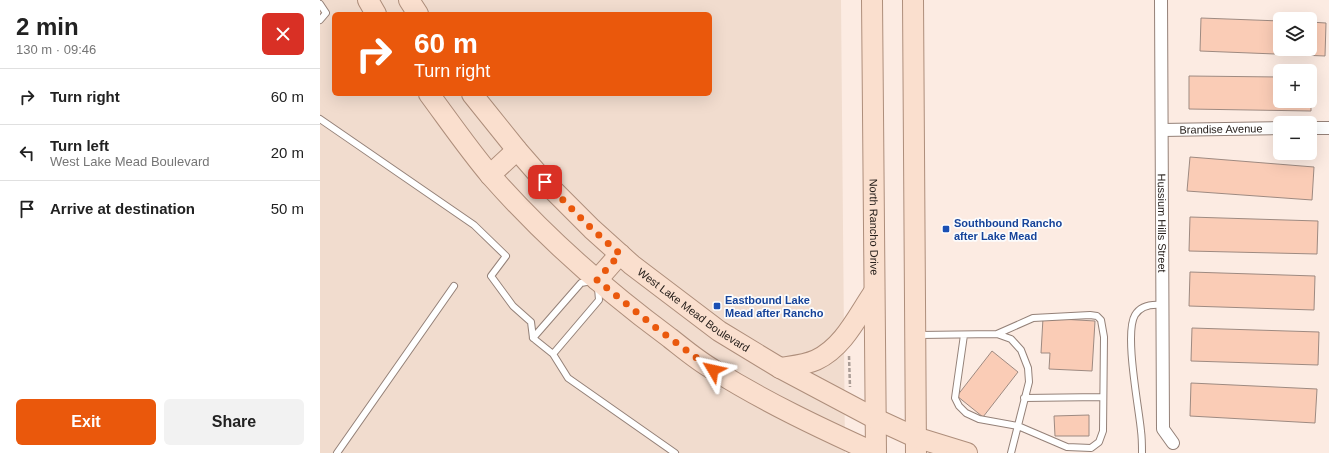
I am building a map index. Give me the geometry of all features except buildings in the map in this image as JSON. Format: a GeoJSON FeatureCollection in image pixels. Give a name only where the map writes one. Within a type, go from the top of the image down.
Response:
{"type":"FeatureCollection","features":[{"type":"Feature","properties":{"kind":"main road"},"geometry":{"type":"LineString","coordinates":[[368,0],[375,12]]}},
{"type":"Feature","properties":{"kind":"main road"},"geometry":{"type":"LineString","coordinates":[[409,0],[417,12]]}},
{"type":"Feature","properties":{"kind":"main road","name":"North Rancho Drive"},"geometry":{"type":"LineString","coordinates":[[872,0],[876,419],[875,453]]}},
{"type":"Feature","properties":{"kind":"main road"},"geometry":{"type":"LineString","coordinates":[[913,0],[915,445]]}},
{"type":"Feature","properties":{"kind":"main road"},"geometry":{"type":"LineString","coordinates":[[431,96],[490,175],[526,213],[597,280],[649,322],[713,370],[761,398],[819,428],[875,453]]}},
{"type":"Feature","properties":{"kind":"main road","name":"West Lake Mead Boulevard"},"geometry":{"type":"LineString","coordinates":[[474,96],[545,182],[592,229],[620,254],[720,332],[780,368],[876,419],[915,445],[967,453]]}},
{"type":"Feature","properties":{"kind":"main road"},"geometry":{"type":"LineString","coordinates":[[490,175],[517,150]]}},
{"type":"Feature","properties":{"kind":"main road"},"geometry":{"type":"LineString","coordinates":[[597,280],[620,254]]}},
{"type":"Feature","properties":{"kind":"main road"},"geometry":{"type":"LineString","coordinates":[[780,368],[817,360],[830,351],[844,338],[874,292]]}},
{"type":"Feature","properties":{"kind":"street","name":"Hussium Hills Street"},"geometry":{"type":"LineString","coordinates":[[1161,0],[1163,429],[1173,444]]}},
{"type":"Feature","properties":{"kind":"street","name":"Brandise Avenue"},"geometry":{"type":"LineString","coordinates":[[1162,130],[1273,128]]}},
{"type":"Feature","properties":{"kind":"street"},"geometry":{"type":"LineString","coordinates":[[1317,128],[1329,128]]}},
{"type":"Feature","properties":{"kind":"lane"},"geometry":{"type":"LineString","coordinates":[[320,4],[326,13],[320,20]]}},
{"type":"Feature","properties":{"kind":"lane"},"geometry":{"type":"LineString","coordinates":[[320,120],[474,226],[506,256],[491,276],[513,306],[531,322],[532,338],[553,354],[568,378],[675,453]]}},
{"type":"Feature","properties":{"kind":"lane"},"geometry":{"type":"LineString","coordinates":[[532,338],[581,283],[597,280],[599,300],[553,354]]}},
{"type":"Feature","properties":{"kind":"lane"},"geometry":{"type":"LineString","coordinates":[[337,453],[454,286]]}},
{"type":"Feature","properties":{"kind":"lane"},"geometry":{"type":"LineString","coordinates":[[1142,453],[1142,433],[1132,367],[1131,328],[1135,315],[1143,307],[1152,304],[1162,305]]}},
{"type":"Feature","properties":{"kind":"lane"},"geometry":{"type":"LineString","coordinates":[[964,334],[955,398],[959,406],[966,413],[979,419],[1018,426],[1067,447],[1091,448],[1099,442],[1102,431],[1104,338],[1103,324],[1097,316],[1090,315],[1033,318],[997,334]]}},
{"type":"Feature","properties":{"kind":"lane"},"geometry":{"type":"LineString","coordinates":[[915,335],[997,334],[1011,339],[1021,350],[1028,368],[1028,382],[1011,453]]}},
{"type":"Feature","properties":{"kind":"lane"},"geometry":{"type":"LineString","coordinates":[[1024,398],[1102,397]]}},
{"type":"Feature","properties":{"kind":"path"},"geometry":{"type":"LineString","coordinates":[[849,355],[850,389]]}},
{"type":"Feature","properties":{"kind":"shaded area"},"geometry":{"type":"Polygon","coordinates":[[[320,0],[841,0],[845,453],[320,453],[320,0]]]}},
{"type":"Feature","properties":{"kind":"place","name":"Southbound Rancho after Lake Mead"},"geometry":{"type":"Point","coordinates":[946,229]}},
{"type":"Feature","properties":{"kind":"place","name":"Eastbound Lake Mead after Rancho"},"geometry":{"type":"Point","coordinates":[717,306]}},
{"type":"Feature","properties":{"kind":"route"},"geometry":{"type":"LineString","coordinates":[[545,182],[592,229],[620,254],[597,280],[655,327],[713,370]]}}]}
